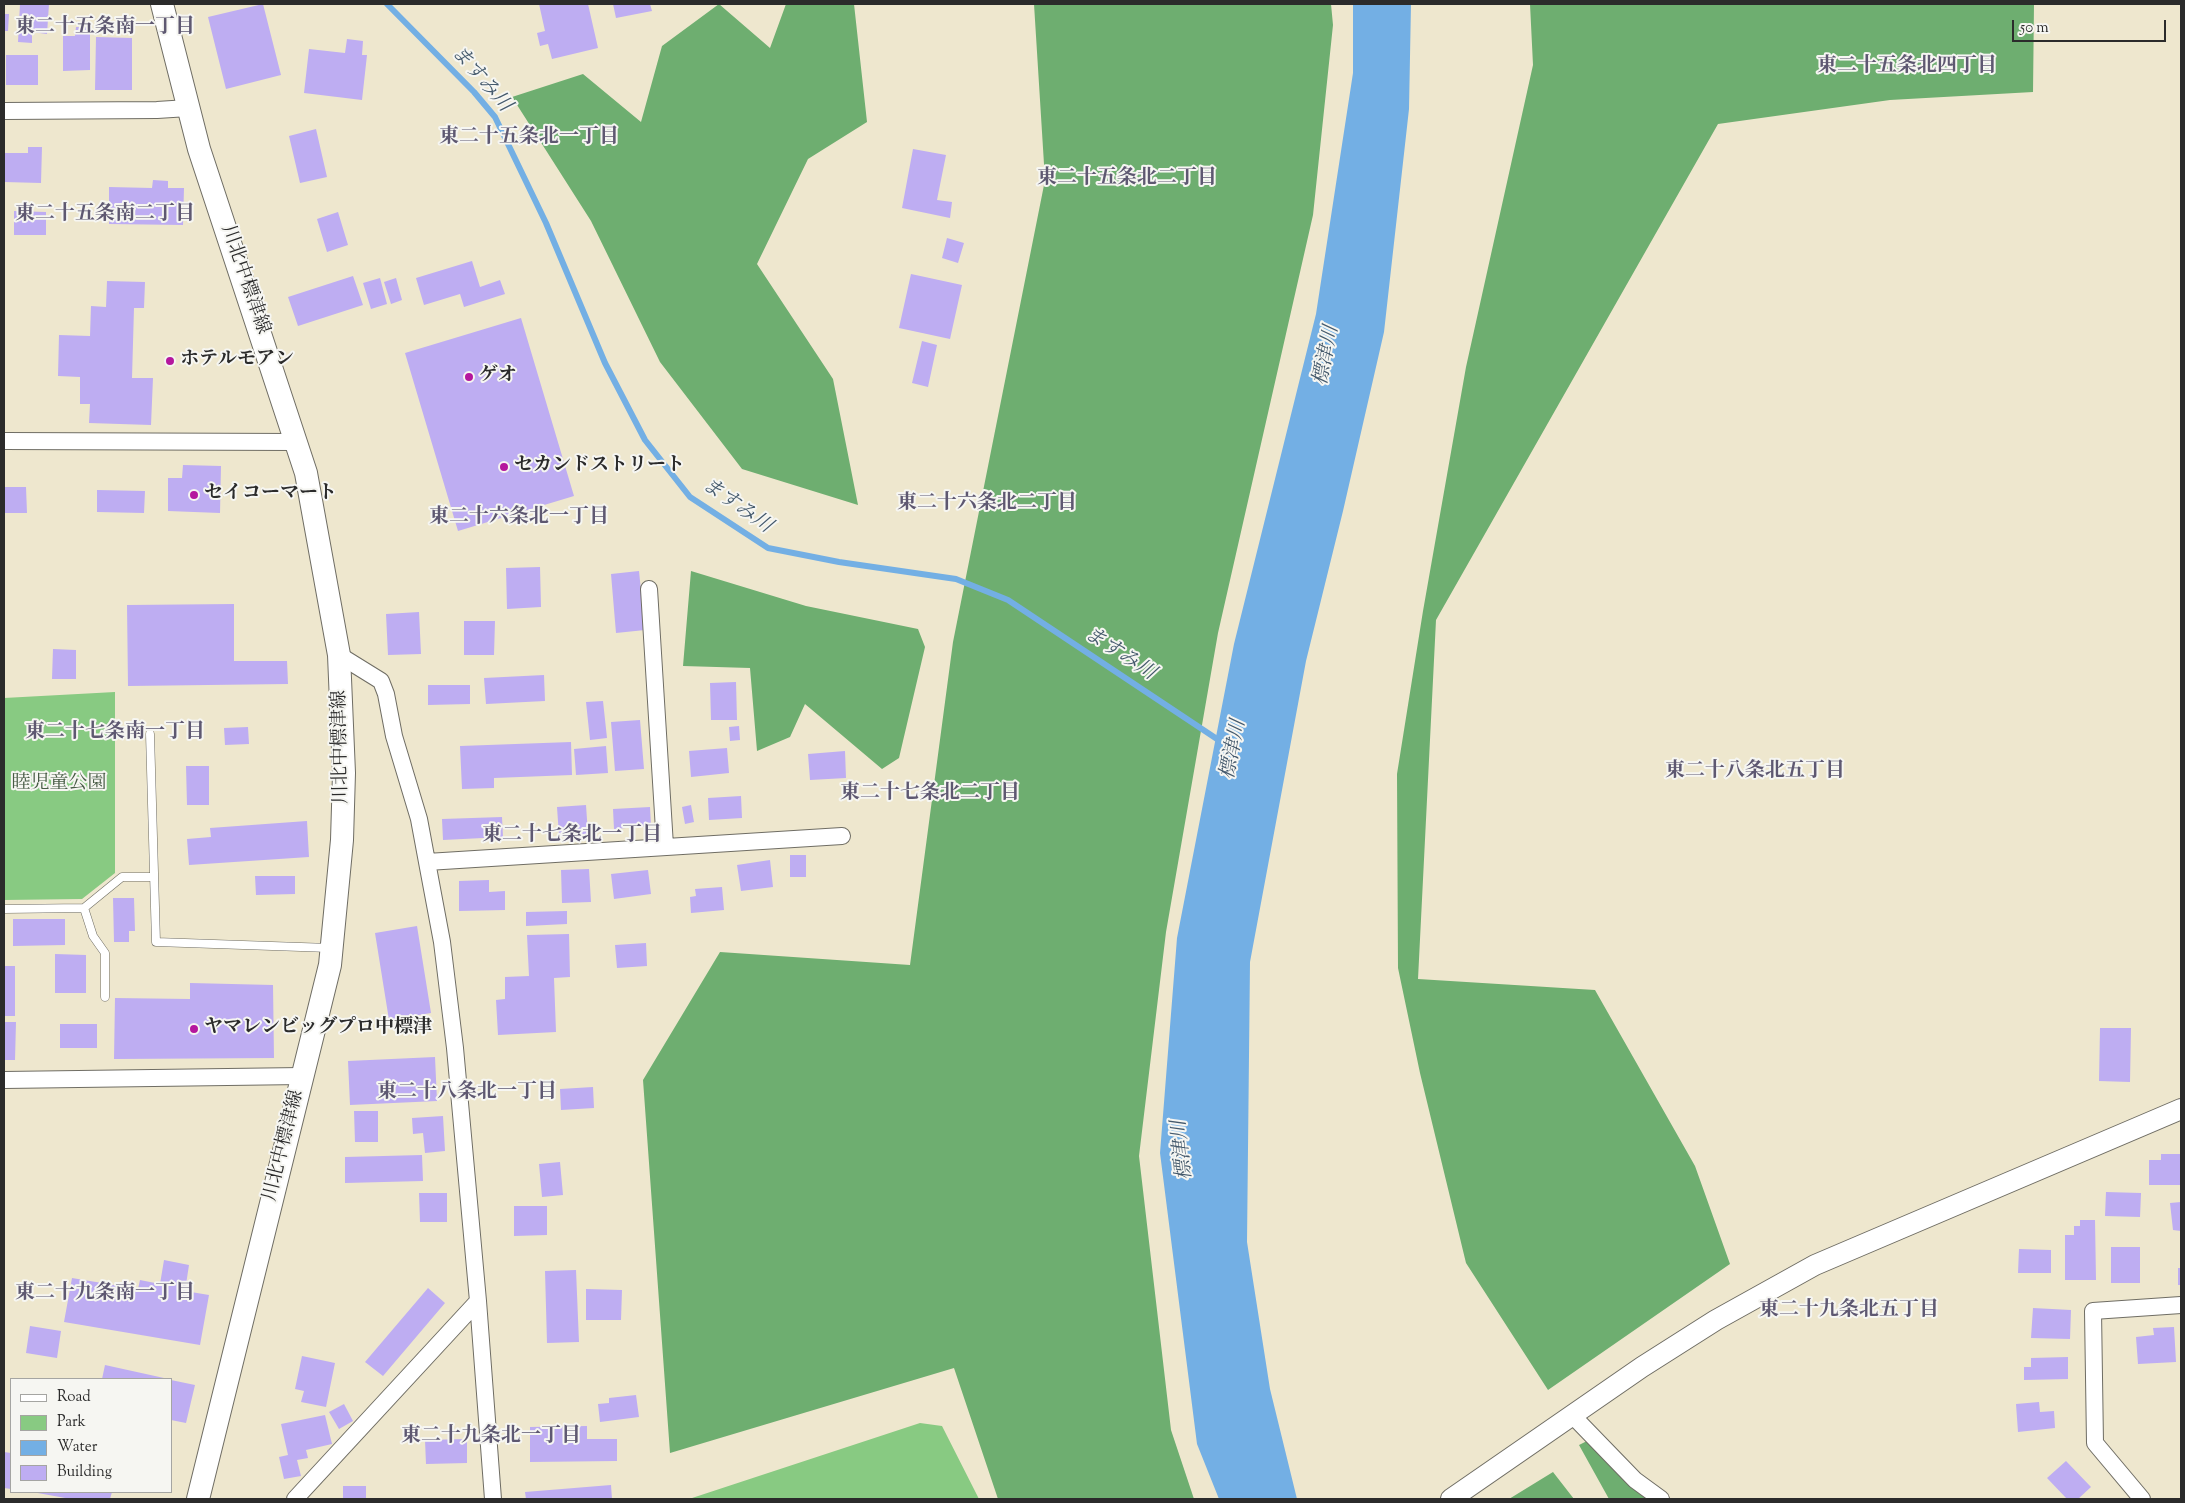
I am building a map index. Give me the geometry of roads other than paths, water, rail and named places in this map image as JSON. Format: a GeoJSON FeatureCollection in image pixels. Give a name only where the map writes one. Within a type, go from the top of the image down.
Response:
{"type":"FeatureCollection","features":[{"type":"Feature","properties":{"kind":"main road","name":"川北中標津線"},"geometry":{"type":"LineString","coordinates":[[162,4],[200,149],[306,473],[339,655],[344,806],[330,965],[198,1499]]}},
{"type":"Feature","properties":{"kind":"street"},"geometry":{"type":"LineString","coordinates":[[4,111],[188,108]]}},
{"type":"Feature","properties":{"kind":"street"},"geometry":{"type":"LineString","coordinates":[[4,441],[296,442]]}},
{"type":"Feature","properties":{"kind":"street"},"geometry":{"type":"LineString","coordinates":[[648,589],[665,846]]}},
{"type":"Feature","properties":{"kind":"street"},"geometry":{"type":"LineString","coordinates":[[339,655],[381,681],[386,694],[394,736],[419,818],[442,942],[455,1048],[478,1301],[493,1499]]}},
{"type":"Feature","properties":{"kind":"street"},"geometry":{"type":"LineString","coordinates":[[427,862],[842,836]]}},
{"type":"Feature","properties":{"kind":"street"},"geometry":{"type":"LineString","coordinates":[[4,1080],[302,1076]]}},
{"type":"Feature","properties":{"kind":"street"},"geometry":{"type":"LineString","coordinates":[[1451,1499],[1572,1415],[1716,1320],[1815,1265],[2181,1109]]}},
{"type":"Feature","properties":{"kind":"street"},"geometry":{"type":"LineString","coordinates":[[296,1499],[478,1301]]}},
{"type":"Feature","properties":{"kind":"street"},"geometry":{"type":"LineString","coordinates":[[2142,1499],[2095,1443],[2093,1311],[2181,1305]]}},
{"type":"Feature","properties":{"kind":"street"},"geometry":{"type":"LineString","coordinates":[[1572,1415],[1635,1480],[1661,1499]]}},
{"type":"Feature","properties":{"kind":"lane"},"geometry":{"type":"LineString","coordinates":[[150,734],[156,942],[332,948]]}},
{"type":"Feature","properties":{"kind":"lane"},"geometry":{"type":"LineString","coordinates":[[4,909],[84,908],[122,877],[154,877]]}},
{"type":"Feature","properties":{"kind":"lane"},"geometry":{"type":"LineString","coordinates":[[84,908],[93,936],[105,953],[105,997]]}},
{"type":"Feature","properties":{"kind":"water","name":"標津川"},"geometry":{"type":"Polygon","coordinates":[[[1353,4],[1411,4],[1409,109],[1384,332],[1306,661],[1250,962],[1247,1242],[1270,1389],[1297,1499],[1219,1499],[1197,1444],[1160,1153],[1177,938],[1234,644],[1316,314],[1353,73],[1353,4]]]}},
{"type":"Feature","properties":{"kind":"waterway","name":"ますみ川"},"geometry":{"type":"LineString","coordinates":[[387,4],[474,92],[495,117],[546,223],[605,363],[645,440],[690,497],[768,548],[839,562],[956,579],[1008,600],[1223,743]]}},
{"type":"Feature","properties":{"kind":"place","name":"ホテルモアン"},"geometry":{"type":"Point","coordinates":[170,361]}},
{"type":"Feature","properties":{"kind":"place","name":"ゲオ"},"geometry":{"type":"Point","coordinates":[469,377]}},
{"type":"Feature","properties":{"kind":"place","name":"セカンドストリート"},"geometry":{"type":"Point","coordinates":[504,467]}},
{"type":"Feature","properties":{"kind":"place","name":"セイコーマート"},"geometry":{"type":"Point","coordinates":[194,495]}},
{"type":"Feature","properties":{"kind":"place","name":"ヤマレンビッグプロ中標津"},"geometry":{"type":"Point","coordinates":[194,1029]}},
{"type":"Feature","properties":{"kind":"district","name":"東二十五条南一丁目"},"geometry":{"type":"Point","coordinates":[105,29]}},
{"type":"Feature","properties":{"kind":"district","name":"東二十五条北四丁目"},"geometry":{"type":"Point","coordinates":[1907,68]}},
{"type":"Feature","properties":{"kind":"district","name":"東二十五条北一丁目"},"geometry":{"type":"Point","coordinates":[529,139]}},
{"type":"Feature","properties":{"kind":"district","name":"東二十五条北二丁目"},"geometry":{"type":"Point","coordinates":[1127,180]}},
{"type":"Feature","properties":{"kind":"district","name":"東二十五条南二丁目"},"geometry":{"type":"Point","coordinates":[105,216]}},
{"type":"Feature","properties":{"kind":"district","name":"東二十六条北二丁目"},"geometry":{"type":"Point","coordinates":[987,505]}},
{"type":"Feature","properties":{"kind":"district","name":"東二十六条北一丁目"},"geometry":{"type":"Point","coordinates":[519,519]}},
{"type":"Feature","properties":{"kind":"district","name":"東二十七条南一丁目"},"geometry":{"type":"Point","coordinates":[115,734]}},
{"type":"Feature","properties":{"kind":"district","name":"東二十八条北五丁目"},"geometry":{"type":"Point","coordinates":[1755,773]}},
{"type":"Feature","properties":{"kind":"district","name":"東二十七条北二丁目"},"geometry":{"type":"Point","coordinates":[930,795]}},
{"type":"Feature","properties":{"kind":"district","name":"東二十七条北一丁目"},"geometry":{"type":"Point","coordinates":[572,837]}},
{"type":"Feature","properties":{"kind":"district","name":"東二十八条北一丁目"},"geometry":{"type":"Point","coordinates":[467,1094]}},
{"type":"Feature","properties":{"kind":"district","name":"東二十九条南一丁目"},"geometry":{"type":"Point","coordinates":[105,1295]}},
{"type":"Feature","properties":{"kind":"district","name":"東二十九条北五丁目"},"geometry":{"type":"Point","coordinates":[1849,1312]}},
{"type":"Feature","properties":{"kind":"district","name":"東二十九条北一丁目"},"geometry":{"type":"Point","coordinates":[491,1438]}},
{"type":"Feature","properties":{"kind":"park label","name":"睦児童公園"},"geometry":{"type":"Point","coordinates":[59,785]}}]}
